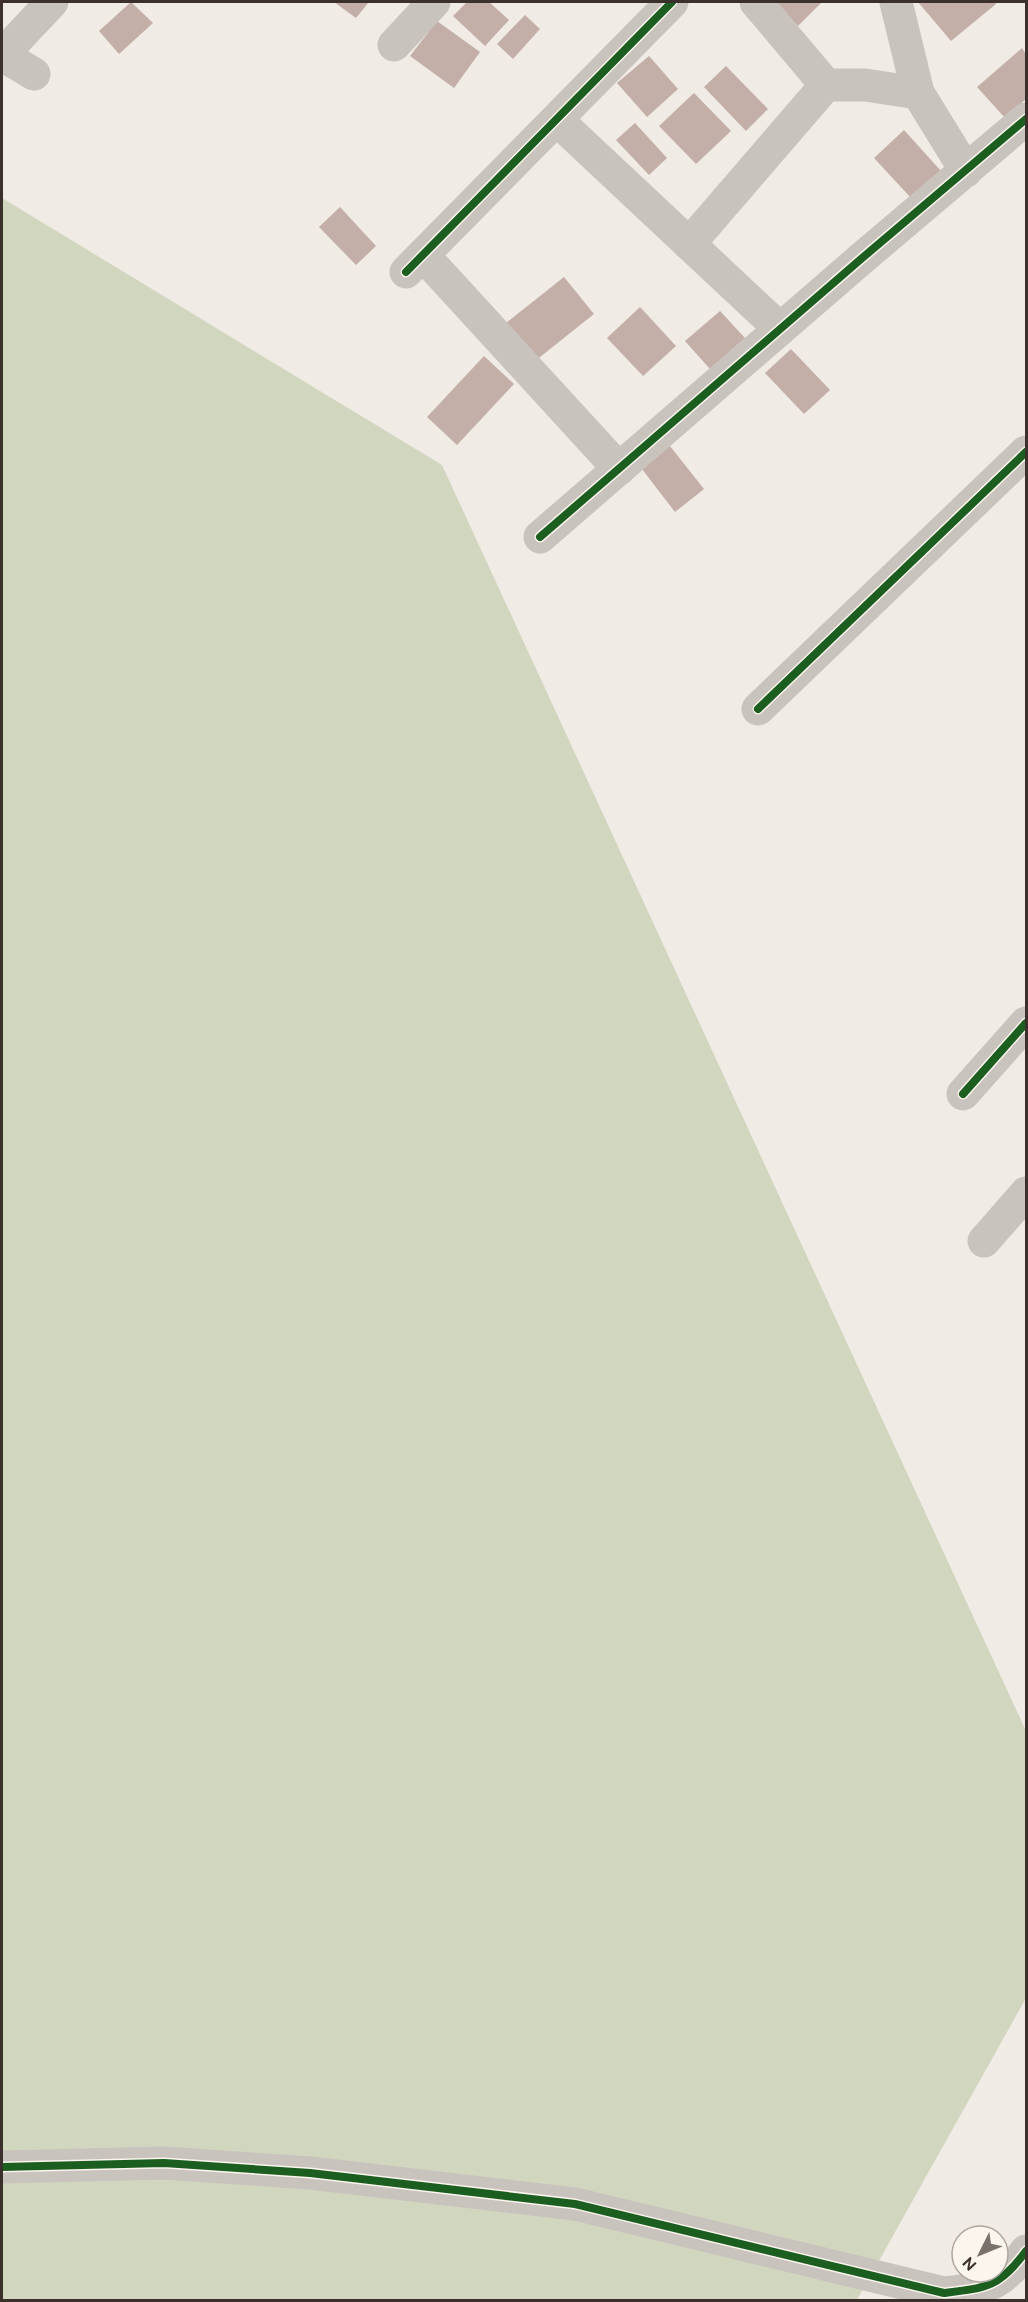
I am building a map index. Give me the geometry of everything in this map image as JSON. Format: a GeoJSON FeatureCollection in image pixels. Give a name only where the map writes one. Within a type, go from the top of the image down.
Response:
{"type":"FeatureCollection","features":[{"type":"Feature","properties":{"kind":"street"},"geometry":{"type":"LineString","coordinates":[[34,74],[2,55],[52,2]]}},
{"type":"Feature","properties":{"kind":"street"},"geometry":{"type":"LineString","coordinates":[[394,45],[434,2]]}},
{"type":"Feature","properties":{"kind":"street"},"geometry":{"type":"LineString","coordinates":[[619,469],[414,264],[672,2]]}},
{"type":"Feature","properties":{"kind":"street"},"geometry":{"type":"LineString","coordinates":[[756,2],[825,85]]}},
{"type":"Feature","properties":{"kind":"street"},"geometry":{"type":"LineString","coordinates":[[896,2],[918,93],[966,171]]}},
{"type":"Feature","properties":{"kind":"street"},"geometry":{"type":"LineString","coordinates":[[689,244],[825,85],[865,85],[918,93]]}},
{"type":"Feature","properties":{"kind":"street"},"geometry":{"type":"LineString","coordinates":[[540,537],[1026,119]]}},
{"type":"Feature","properties":{"kind":"street"},"geometry":{"type":"LineString","coordinates":[[557,120],[780,329]]}},
{"type":"Feature","properties":{"kind":"street"},"geometry":{"type":"LineString","coordinates":[[758,709],[1026,452]]}},
{"type":"Feature","properties":{"kind":"street"},"geometry":{"type":"LineString","coordinates":[[963,1094],[1026,1023]]}},
{"type":"Feature","properties":{"kind":"street"},"geometry":{"type":"LineString","coordinates":[[984,1241],[1026,1193]]}},
{"type":"Feature","properties":{"kind":"street"},"geometry":{"type":"LineString","coordinates":[[2,2167],[165,2163],[310,2173],[575,2204],[893,2291],[944,2293],[982,2288],[1006,2276],[1024,2260]]}},
{"type":"Feature","properties":{"kind":"green space"},"geometry":{"type":"Polygon","coordinates":[[[2,198],[442,465],[1026,1731],[1026,1998],[857,2300],[2,2300],[2,198]]]}},
{"type":"Feature","properties":{"kind":"building"},"geometry":{"type":"Polygon","coordinates":[[[131,2],[153,23],[119,54],[99,31],[131,2]]]}},
{"type":"Feature","properties":{"kind":"building"},"geometry":{"type":"Polygon","coordinates":[[[334,2],[369,2],[356,18],[334,2]]]}},
{"type":"Feature","properties":{"kind":"building"},"geometry":{"type":"Polygon","coordinates":[[[467,2],[489,2],[509,20],[485,46],[453,16],[467,2]]]}},
{"type":"Feature","properties":{"kind":"building"},"geometry":{"type":"Polygon","coordinates":[[[772,2],[822,2],[798,26],[772,2]]]}},
{"type":"Feature","properties":{"kind":"building"},"geometry":{"type":"Polygon","coordinates":[[[918,2],[995,2],[996,4],[951,41],[918,2]]]}},
{"type":"Feature","properties":{"kind":"building"},"geometry":{"type":"Polygon","coordinates":[[[525,15],[540,29],[513,59],[497,44],[525,15]]]}},
{"type":"Feature","properties":{"kind":"building"},"geometry":{"type":"Polygon","coordinates":[[[437,21],[480,52],[454,88],[410,56],[437,21]]]}},
{"type":"Feature","properties":{"kind":"building"},"geometry":{"type":"Polygon","coordinates":[[[1022,48],[1026,54],[1026,99],[1005,118],[977,87],[1022,48]]]}},
{"type":"Feature","properties":{"kind":"building"},"geometry":{"type":"Polygon","coordinates":[[[649,56],[678,89],[647,117],[617,83],[649,56]]]}},
{"type":"Feature","properties":{"kind":"building"},"geometry":{"type":"Polygon","coordinates":[[[726,66],[768,109],[746,131],[704,87],[726,66]]]}},
{"type":"Feature","properties":{"kind":"building"},"geometry":{"type":"Polygon","coordinates":[[[694,93],[731,131],[696,164],[659,126],[694,93]]]}},
{"type":"Feature","properties":{"kind":"building"},"geometry":{"type":"Polygon","coordinates":[[[635,123],[667,158],[649,175],[616,140],[635,123]]]}},
{"type":"Feature","properties":{"kind":"building"},"geometry":{"type":"Polygon","coordinates":[[[904,130],[941,171],[912,199],[874,158],[904,130]]]}},
{"type":"Feature","properties":{"kind":"building"},"geometry":{"type":"Polygon","coordinates":[[[340,207],[376,246],[356,265],[319,227],[340,207]]]}},
{"type":"Feature","properties":{"kind":"building"},"geometry":{"type":"Polygon","coordinates":[[[564,277],[594,314],[530,365],[501,327],[564,277]]]}},
{"type":"Feature","properties":{"kind":"building"},"geometry":{"type":"Polygon","coordinates":[[[640,307],[676,346],[643,376],[607,338],[640,307]]]}},
{"type":"Feature","properties":{"kind":"building"},"geometry":{"type":"Polygon","coordinates":[[[720,311],[745,338],[710,369],[685,341],[720,311]]]}},
{"type":"Feature","properties":{"kind":"building"},"geometry":{"type":"Polygon","coordinates":[[[791,349],[830,390],[804,414],[765,373],[791,349]]]}},
{"type":"Feature","properties":{"kind":"building"},"geometry":{"type":"Polygon","coordinates":[[[484,356],[514,384],[457,445],[427,417],[484,356]]]}},
{"type":"Feature","properties":{"kind":"building"},"geometry":{"type":"Polygon","coordinates":[[[670,446],[704,489],[675,512],[642,469],[670,446]]]}},
{"type":"Feature","properties":{"kind":"cycle path"},"geometry":{"type":"LineString","coordinates":[[406,272],[672,2]]}},
{"type":"Feature","properties":{"kind":"cycle path"},"geometry":{"type":"LineString","coordinates":[[540,537],[1026,119]]}},
{"type":"Feature","properties":{"kind":"cycle path"},"geometry":{"type":"LineString","coordinates":[[758,709],[1026,452]]}},
{"type":"Feature","properties":{"kind":"cycle path"},"geometry":{"type":"LineString","coordinates":[[963,1094],[1026,1023]]}},
{"type":"Feature","properties":{"kind":"cycle path"},"geometry":{"type":"LineString","coordinates":[[2,2167],[164,2163],[310,2173],[575,2204],[944,2293],[991,2284],[1008,2272],[1026,2251]]}}]}
